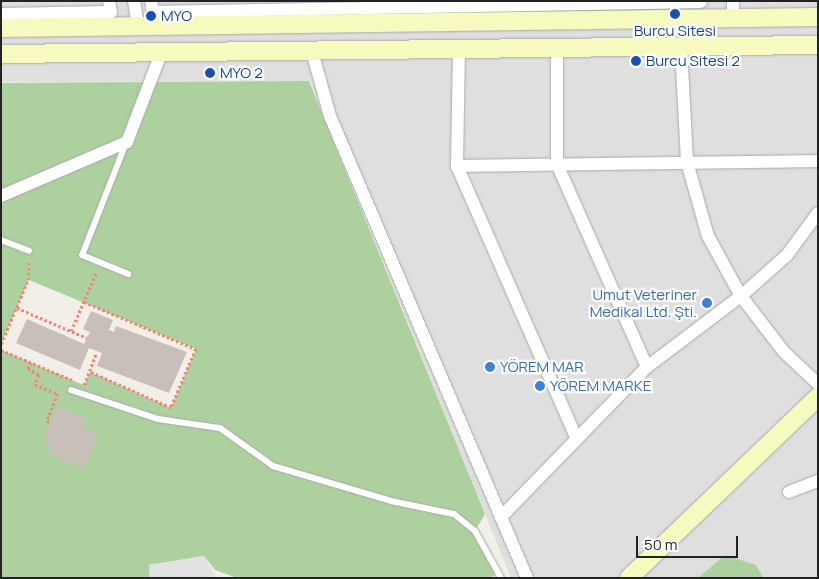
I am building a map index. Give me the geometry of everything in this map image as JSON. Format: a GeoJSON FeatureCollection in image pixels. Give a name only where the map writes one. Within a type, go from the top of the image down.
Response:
{"type":"FeatureCollection","features":[{"type":"Feature","properties":{"kind":"main road"},"geometry":{"type":"LineString","coordinates":[[1,28],[138,26],[295,27],[733,21],[818,17]]}},
{"type":"Feature","properties":{"kind":"main road"},"geometry":{"type":"LineString","coordinates":[[1,54],[311,48],[557,51],[818,45]]}},
{"type":"Feature","properties":{"kind":"main road"},"geometry":{"type":"LineString","coordinates":[[630,578],[818,397]]}},
{"type":"Feature","properties":{"kind":"street"},"geometry":{"type":"LineString","coordinates":[[1,14],[50,7],[110,12],[109,1]]}},
{"type":"Feature","properties":{"kind":"street"},"geometry":{"type":"LineString","coordinates":[[134,1],[138,26]]}},
{"type":"Feature","properties":{"kind":"street"},"geometry":{"type":"LineString","coordinates":[[151,1],[153,12],[200,6],[701,2]]}},
{"type":"Feature","properties":{"kind":"street"},"geometry":{"type":"LineString","coordinates":[[733,1],[733,21]]}},
{"type":"Feature","properties":{"kind":"street"},"geometry":{"type":"LineString","coordinates":[[292,5],[295,27]]}},
{"type":"Feature","properties":{"kind":"street"},"geometry":{"type":"LineString","coordinates":[[681,47],[688,162],[708,236],[741,296],[784,352],[818,384]]}},
{"type":"Feature","properties":{"kind":"street"},"geometry":{"type":"LineString","coordinates":[[311,48],[330,116],[527,578]]}},
{"type":"Feature","properties":{"kind":"street"},"geometry":{"type":"LineString","coordinates":[[459,49],[457,166],[577,439]]}},
{"type":"Feature","properties":{"kind":"street"},"geometry":{"type":"LineString","coordinates":[[1,196],[127,142],[162,51]]}},
{"type":"Feature","properties":{"kind":"street"},"geometry":{"type":"LineString","coordinates":[[557,51],[557,164],[647,366]]}},
{"type":"Feature","properties":{"kind":"street"},"geometry":{"type":"LineString","coordinates":[[457,166],[818,161]]}},
{"type":"Feature","properties":{"kind":"street"},"geometry":{"type":"LineString","coordinates":[[501,517],[647,366],[741,296],[804,238],[818,213]]}},
{"type":"Feature","properties":{"kind":"street"},"geometry":{"type":"LineString","coordinates":[[789,492],[818,481]]}},
{"type":"Feature","properties":{"kind":"lane"},"geometry":{"type":"LineString","coordinates":[[127,142],[82,255],[128,274]]}},
{"type":"Feature","properties":{"kind":"lane"},"geometry":{"type":"LineString","coordinates":[[1,240],[29,251]]}},
{"type":"Feature","properties":{"kind":"lane"},"geometry":{"type":"LineString","coordinates":[[72,390],[158,419],[220,428],[273,466],[391,501],[454,514],[475,531],[501,578]]}},
{"type":"Feature","properties":{"kind":"path"},"geometry":{"type":"LineString","coordinates":[[1,344],[28,280],[29,251]]}},
{"type":"Feature","properties":{"kind":"path"},"geometry":{"type":"LineString","coordinates":[[71,331],[100,263]]}},
{"type":"Feature","properties":{"kind":"path"},"geometry":{"type":"LineString","coordinates":[[84,302],[196,349],[171,408],[90,372]]}},
{"type":"Feature","properties":{"kind":"path"},"geometry":{"type":"LineString","coordinates":[[17,308],[87,338]]}},
{"type":"Feature","properties":{"kind":"path"},"geometry":{"type":"LineString","coordinates":[[1,350],[84,385],[96,354]]}},
{"type":"Feature","properties":{"kind":"path"},"geometry":{"type":"LineString","coordinates":[[31,362],[28,368],[39,375],[35,385],[58,394],[47,421],[51,423]]}},
{"type":"Feature","properties":{"kind":"shaded area"},"geometry":{"type":"Polygon","coordinates":[[[1,1],[818,1],[818,578],[511,578],[310,81],[1,82],[1,1]]]}},
{"type":"Feature","properties":{"kind":"shaded area"},"geometry":{"type":"Polygon","coordinates":[[[204,556],[216,577],[150,578],[149,565],[204,556]]]}},
{"type":"Feature","properties":{"kind":"green space"},"geometry":{"type":"Polygon","coordinates":[[[309,81],[485,514],[475,531],[499,572],[490,578],[237,578],[215,570],[204,556],[149,565],[150,578],[1,578],[1,350],[84,385],[90,372],[171,408],[196,349],[29,280],[1,344],[1,83],[309,81]]]}},
{"type":"Feature","properties":{"kind":"green space"},"geometry":{"type":"Polygon","coordinates":[[[725,555],[756,565],[763,578],[698,578],[725,555]]]}},
{"type":"Feature","properties":{"kind":"building"},"geometry":{"type":"Polygon","coordinates":[[[91,311],[113,320],[109,330],[114,332],[116,326],[187,352],[169,393],[97,366],[102,353],[89,348],[80,370],[16,343],[27,319],[84,344],[90,332],[83,329],[91,311]]]}},
{"type":"Feature","properties":{"kind":"building"},"geometry":{"type":"Polygon","coordinates":[[[58,407],[86,420],[82,428],[99,435],[84,469],[48,453],[52,445],[43,441],[58,407]]]}},
{"type":"Feature","properties":{"kind":"place","name":"Burcu Sitesi"},"geometry":{"type":"Point","coordinates":[675,14]}},
{"type":"Feature","properties":{"kind":"place","name":"MYO"},"geometry":{"type":"Point","coordinates":[151,16]}},
{"type":"Feature","properties":{"kind":"place","name":"Burcu Sitesi 2"},"geometry":{"type":"Point","coordinates":[636,61]}},
{"type":"Feature","properties":{"kind":"place","name":"MYO 2"},"geometry":{"type":"Point","coordinates":[210,73]}},
{"type":"Feature","properties":{"kind":"place","name":"Umut Veteriner Medikal Ltd. Şti."},"geometry":{"type":"Point","coordinates":[707,303]}},
{"type":"Feature","properties":{"kind":"place","name":"YÖREM MAR"},"geometry":{"type":"Point","coordinates":[490,367]}},
{"type":"Feature","properties":{"kind":"place","name":"YÖREM MARKE"},"geometry":{"type":"Point","coordinates":[540,386]}}]}
